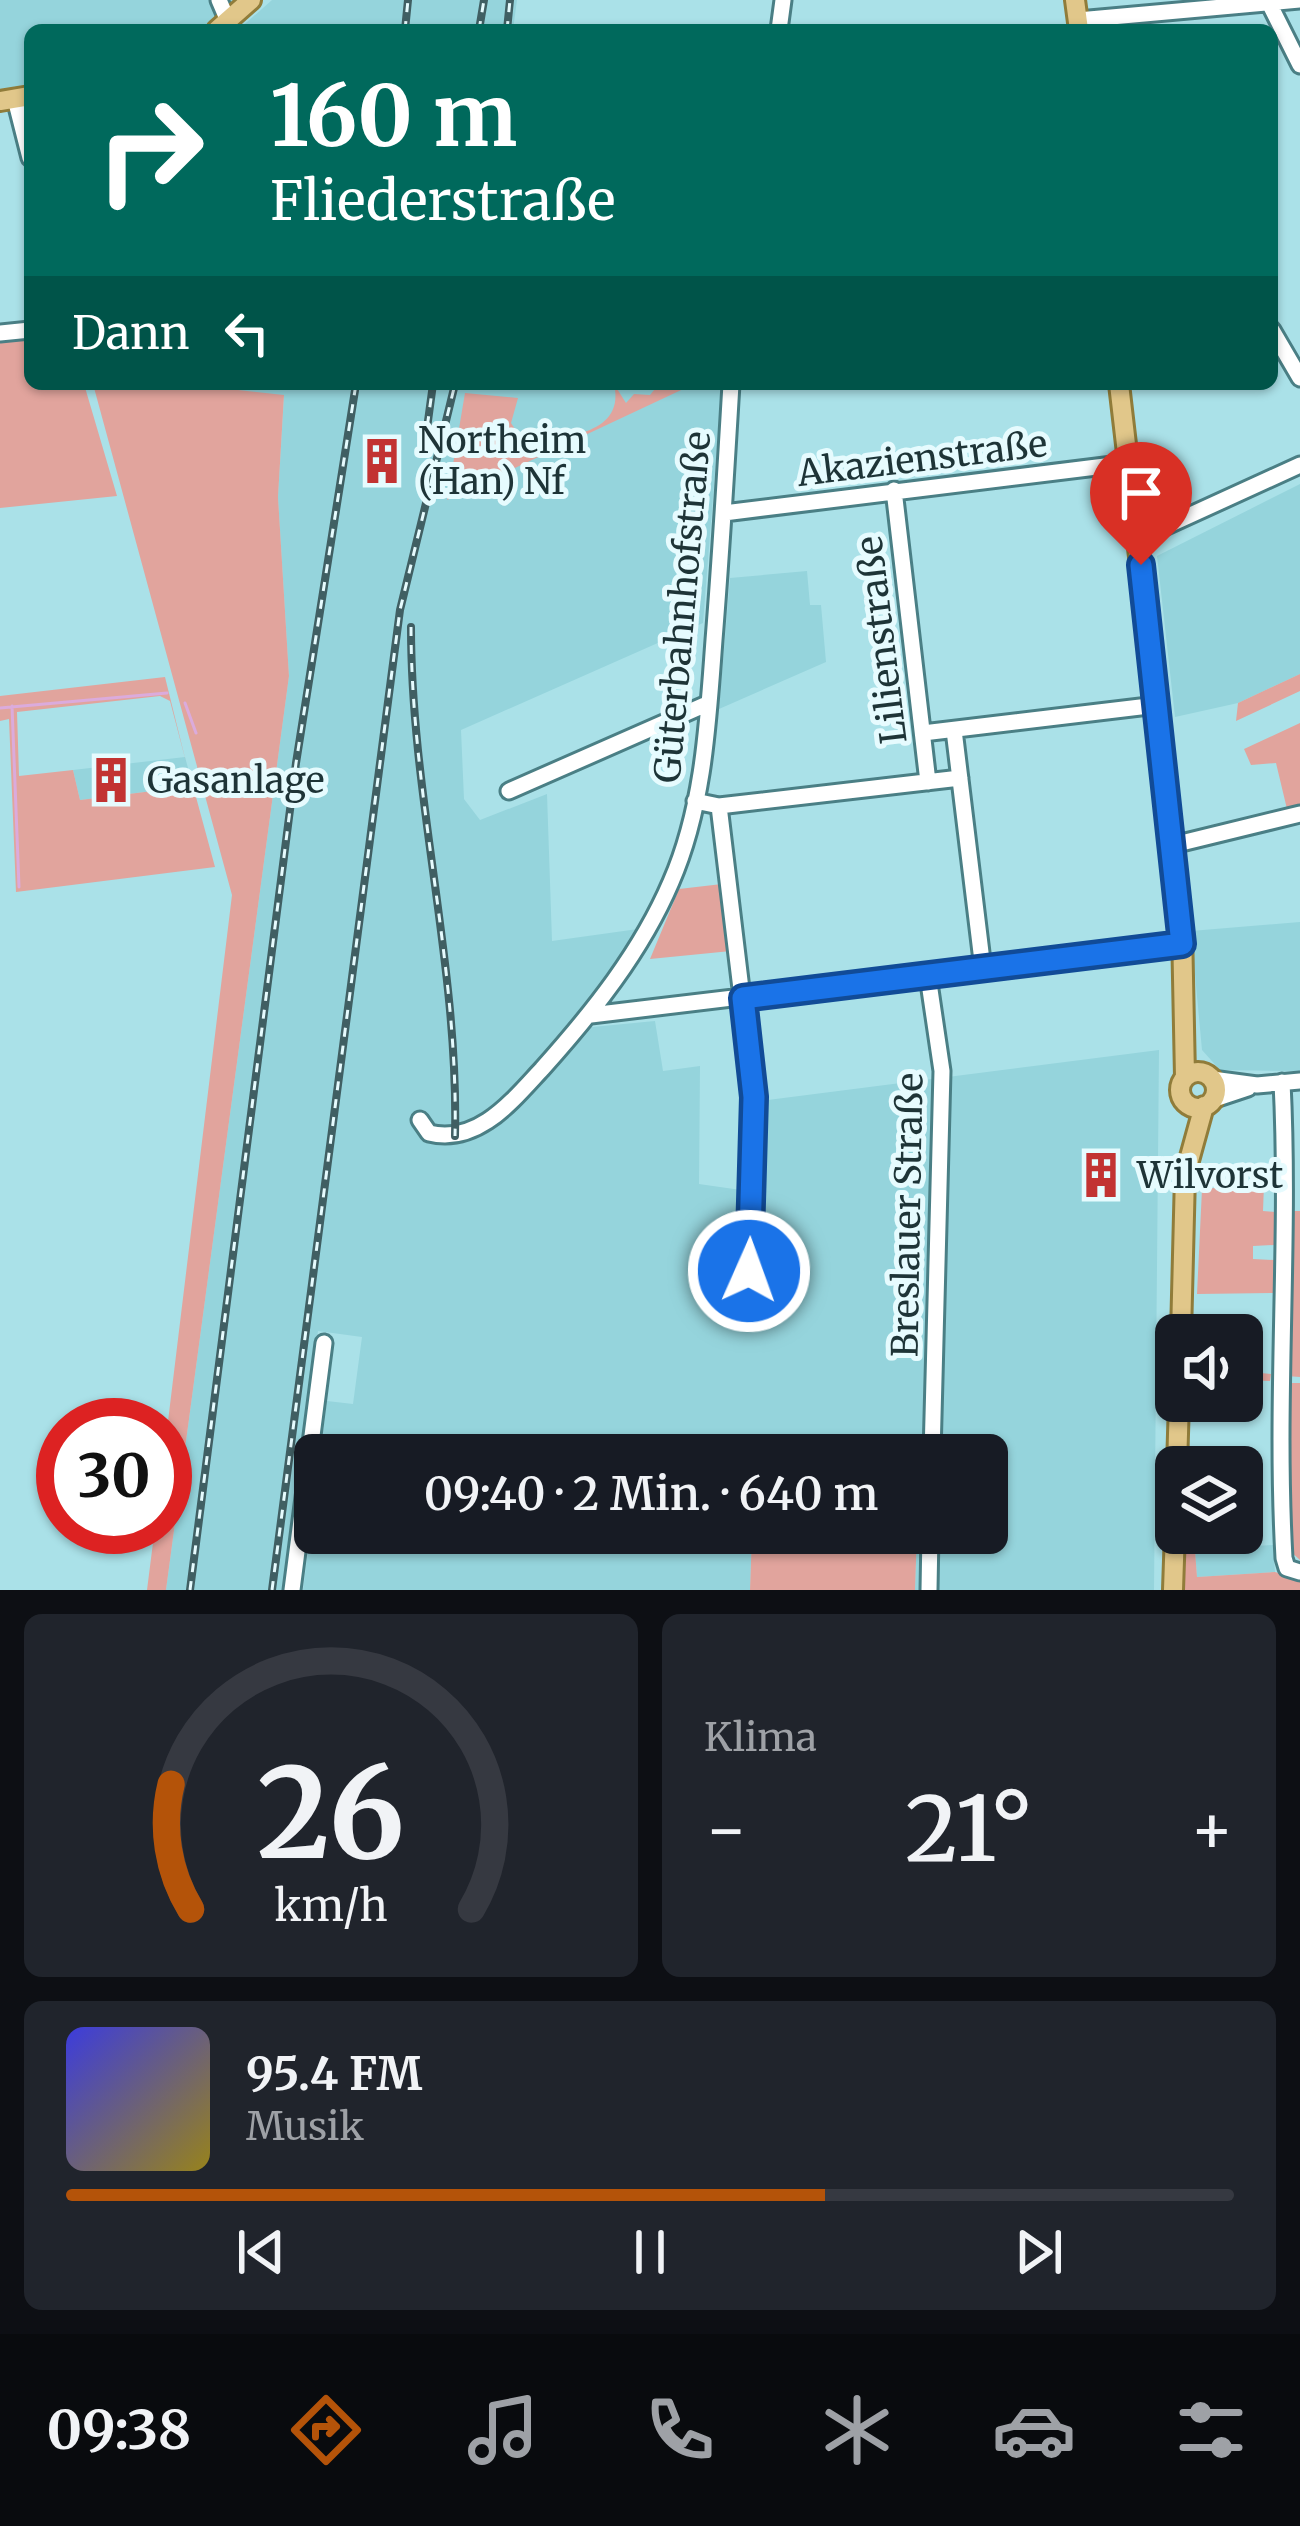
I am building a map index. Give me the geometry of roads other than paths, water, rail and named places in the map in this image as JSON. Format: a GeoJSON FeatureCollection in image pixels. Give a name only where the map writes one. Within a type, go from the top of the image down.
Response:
{"type":"FeatureCollection","features":[{"type":"Feature","properties":{"kind":"main road"},"geometry":{"type":"LineString","coordinates":[[224,24],[251,0]]}},
{"type":"Feature","properties":{"kind":"main road"},"geometry":{"type":"LineString","coordinates":[[1120,390],[1173,845],[1187,1026],[1208,1103],[1185,1174]]}},
{"type":"Feature","properties":{"kind":"main road"},"geometry":{"type":"LineString","coordinates":[[1182,1314],[1182,1098],[1200,1076]]}},
{"type":"Feature","properties":{"kind":"main road"},"geometry":{"type":"LineString","coordinates":[[1182,1098],[1192,1106],[1208,1103]]}},
{"type":"Feature","properties":{"kind":"main road"},"geometry":{"type":"LineString","coordinates":[[1173,1590],[1174,1554]]}},
{"type":"Feature","properties":{"kind":"street"},"geometry":{"type":"LineString","coordinates":[[1077,17],[1300,0]]}},
{"type":"Feature","properties":{"kind":"street"},"geometry":{"type":"LineString","coordinates":[[1269,3],[1300,65]]}},
{"type":"Feature","properties":{"kind":"street"},"geometry":{"type":"LineString","coordinates":[[1120,24],[1130,16]]}},
{"type":"Feature","properties":{"kind":"street"},"geometry":{"type":"LineString","coordinates":[[15,99],[24,134]]}},
{"type":"Feature","properties":{"kind":"street"},"geometry":{"type":"LineString","coordinates":[[1278,340],[1300,378]]}},
{"type":"Feature","properties":{"kind":"street","name":"Güterbahnhofstraße"},"geometry":{"type":"LineString","coordinates":[[420,1120],[429,1133],[442,1136],[492,1120],[591,1015],[671,883],[695,801],[710,703],[731,390]]}},
{"type":"Feature","properties":{"kind":"street","name":"Akazienstraße"},"geometry":{"type":"LineString","coordinates":[[724,514],[1129,463]]}},
{"type":"Feature","properties":{"kind":"street"},"geometry":{"type":"LineString","coordinates":[[1138,539],[1300,464]]}},
{"type":"Feature","properties":{"kind":"street","name":"Lilienstraße"},"geometry":{"type":"LineString","coordinates":[[894,490],[928,782]]}},
{"type":"Feature","properties":{"kind":"street"},"geometry":{"type":"LineString","coordinates":[[509,791],[710,703]]}},
{"type":"Feature","properties":{"kind":"street"},"geometry":{"type":"LineString","coordinates":[[922,733],[1157,705]]}},
{"type":"Feature","properties":{"kind":"street"},"geometry":{"type":"LineString","coordinates":[[954,730],[982,969]]}},
{"type":"Feature","properties":{"kind":"street"},"geometry":{"type":"LineString","coordinates":[[695,801],[719,806],[960,778]]}},
{"type":"Feature","properties":{"kind":"street"},"geometry":{"type":"LineString","coordinates":[[719,806],[754,1097],[749,1271]]}},
{"type":"Feature","properties":{"kind":"street"},"geometry":{"type":"LineString","coordinates":[[1173,845],[1300,814]]}},
{"type":"Feature","properties":{"kind":"street"},"geometry":{"type":"LineString","coordinates":[[591,1015],[1182,944]]}},
{"type":"Feature","properties":{"kind":"street","name":"Breslauer Straße"},"geometry":{"type":"LineString","coordinates":[[928,976],[942,1071],[933,1434]]}},
{"type":"Feature","properties":{"kind":"street"},"geometry":{"type":"LineString","coordinates":[[1200,1076],[1257,1085]]}},
{"type":"Feature","properties":{"kind":"street"},"geometry":{"type":"LineString","coordinates":[[1282,1082],[1286,1156],[1277,1428],[1285,1564],[1300,1572]]}},
{"type":"Feature","properties":{"kind":"street"},"geometry":{"type":"LineString","coordinates":[[1208,1103],[1257,1085],[1300,1082]]}},
{"type":"Feature","properties":{"kind":"street"},"geometry":{"type":"LineString","coordinates":[[292,1590],[324,1343]]}},
{"type":"Feature","properties":{"kind":"street"},"geometry":{"type":"LineString","coordinates":[[928,1590],[929,1554]]}},
{"type":"Feature","properties":{"kind":"waterway"},"geometry":{"type":"LineString","coordinates":[[0,708],[167,693]]}},
{"type":"Feature","properties":{"kind":"waterway"},"geometry":{"type":"LineString","coordinates":[[185,703],[196,733]]}},
{"type":"Feature","properties":{"kind":"waterway"},"geometry":{"type":"LineString","coordinates":[[12,706],[19,887]]}},
{"type":"Feature","properties":{"kind":"railway"},"geometry":{"type":"LineString","coordinates":[[406,24],[408,0]]}},
{"type":"Feature","properties":{"kind":"railway"},"geometry":{"type":"LineString","coordinates":[[480,24],[484,0]]}},
{"type":"Feature","properties":{"kind":"railway"},"geometry":{"type":"LineString","coordinates":[[508,24],[510,0]]}},
{"type":"Feature","properties":{"kind":"railway"},"geometry":{"type":"LineString","coordinates":[[190,1590],[296,763],[355,390]]}},
{"type":"Feature","properties":{"kind":"railway"},"geometry":{"type":"LineString","coordinates":[[425,443],[432,390]]}},
{"type":"Feature","properties":{"kind":"railway"},"geometry":{"type":"LineString","coordinates":[[272,1590],[400,610],[454,390]]}},
{"type":"Feature","properties":{"kind":"railway"},"geometry":{"type":"LineString","coordinates":[[411,627],[418,755],[450,1008],[455,1136]]}},
{"type":"Feature","properties":{"kind":"place","name":"Northeim (Han) Nf"},"geometry":{"type":"Point","coordinates":[382,461]}},
{"type":"Feature","properties":{"kind":"place","name":"Gasanlage"},"geometry":{"type":"Point","coordinates":[111,780]}},
{"type":"Feature","properties":{"kind":"place","name":"Wilvorst"},"geometry":{"type":"Point","coordinates":[1101,1175]}}]}
